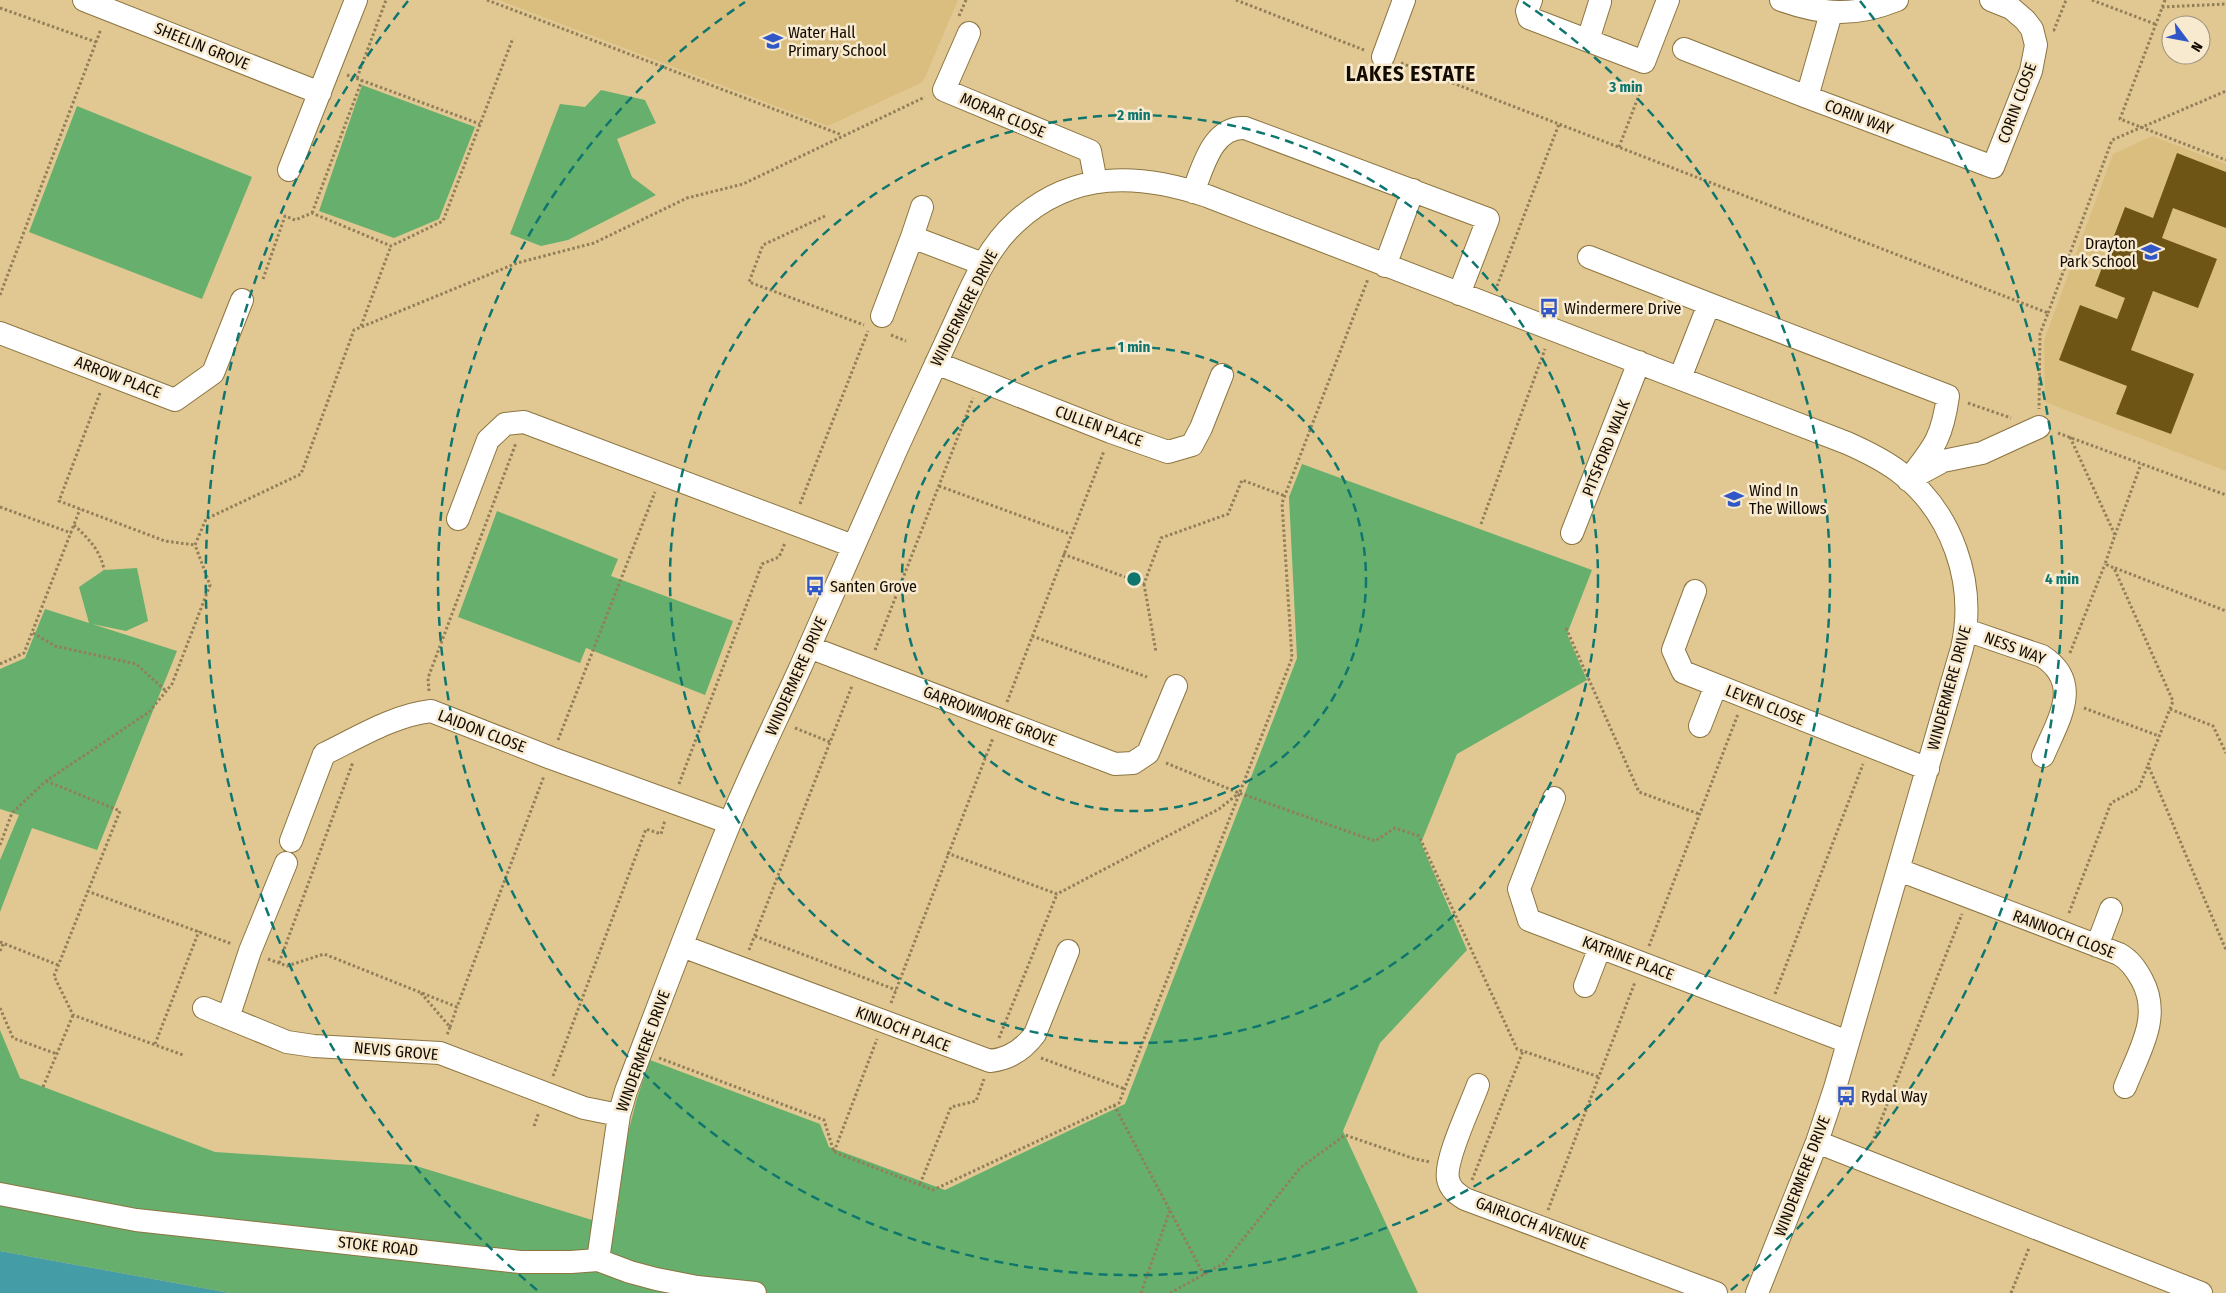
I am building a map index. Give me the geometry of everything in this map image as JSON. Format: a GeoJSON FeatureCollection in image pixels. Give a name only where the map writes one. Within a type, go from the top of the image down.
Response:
{"type":"FeatureCollection","features":[{"type":"Feature","properties":{"kind":"street","name":"SHEELIN GROVE"},"geometry":{"type":"LineString","coordinates":[[84,0],[320,93]]}},
{"type":"Feature","properties":{"kind":"street"},"geometry":{"type":"LineString","coordinates":[[289,170],[356,0]]}},
{"type":"Feature","properties":{"kind":"street"},"geometry":{"type":"LineString","coordinates":[[1383,57],[1404,0]]}},
{"type":"Feature","properties":{"kind":"street"},"geometry":{"type":"LineString","coordinates":[[1532,0],[1527,11],[1529,18],[1644,62],[1668,0]]}},
{"type":"Feature","properties":{"kind":"street"},"geometry":{"type":"LineString","coordinates":[[1781,0],[1808,10],[1831,13],[1873,8],[1897,0]]}},
{"type":"Feature","properties":{"kind":"street","name":"CORIN CLOSE"},"geometry":{"type":"LineString","coordinates":[[1991,0],[2010,8],[2025,20],[2032,29],[2036,45],[2031,71],[1993,167]]}},
{"type":"Feature","properties":{"kind":"street"},"geometry":{"type":"LineString","coordinates":[[1588,40],[1600,2]]}},
{"type":"Feature","properties":{"kind":"street","name":"CORIN WAY"},"geometry":{"type":"LineString","coordinates":[[1831,13],[1807,97],[1993,167]]}},
{"type":"Feature","properties":{"kind":"street","name":"MORAR CLOSE"},"geometry":{"type":"LineString","coordinates":[[964,25],[944,90],[1090,151],[1096,182]]}},
{"type":"Feature","properties":{"kind":"street"},"geometry":{"type":"LineString","coordinates":[[1684,49],[1807,97]]}},
{"type":"Feature","properties":{"kind":"street"},"geometry":{"type":"LineString","coordinates":[[1193,192],[1212,148],[1220,137],[1241,128],[1249,128],[1413,190],[1488,219],[1459,294]]}},
{"type":"Feature","properties":{"kind":"street","name":"WINDERMERE DRIVE"},"geometry":{"type":"LineString","coordinates":[[598,1260],[619,1114],[682,946],[730,823],[853,546],[983,264],[1000,238],[1027,213],[1058,195],[1096,182],[1112,179],[1142,180],[1193,192],[1848,443],[1883,461],[1908,480],[1931,504],[1953,541],[1966,589],[1968,612],[1966,630],[1899,870],[1817,1142],[1758,1293]]}},
{"type":"Feature","properties":{"kind":"street"},"geometry":{"type":"LineString","coordinates":[[1380,264],[1413,190]]}},
{"type":"Feature","properties":{"kind":"street"},"geometry":{"type":"LineString","coordinates":[[885,325],[922,207]]}},
{"type":"Feature","properties":{"kind":"street"},"geometry":{"type":"LineString","coordinates":[[912,237],[983,264]]}},
{"type":"Feature","properties":{"kind":"street"},"geometry":{"type":"LineString","coordinates":[[1589,257],[1948,396],[1943,425],[1937,441],[1908,480]]}},
{"type":"Feature","properties":{"kind":"street","name":"ARROW PLACE"},"geometry":{"type":"LineString","coordinates":[[0,333],[175,400],[213,373],[242,300]]}},
{"type":"Feature","properties":{"kind":"street"},"geometry":{"type":"LineString","coordinates":[[1680,378],[1708,304]]}},
{"type":"Feature","properties":{"kind":"street","name":"PITSFORD WALK"},"geometry":{"type":"LineString","coordinates":[[1572,533],[1639,362]]}},
{"type":"Feature","properties":{"kind":"street","name":"CULLEN PLACE"},"geometry":{"type":"LineString","coordinates":[[936,363],[1111,432],[1168,452],[1192,446],[1222,375]]}},
{"type":"Feature","properties":{"kind":"street"},"geometry":{"type":"LineString","coordinates":[[458,519],[488,440],[505,424],[524,422],[853,546]]}},
{"type":"Feature","properties":{"kind":"street"},"geometry":{"type":"LineString","coordinates":[[1908,480],[1943,461],[1982,453],[2039,427]]}},
{"type":"Feature","properties":{"kind":"street","name":"LEVEN CLOSE"},"geometry":{"type":"LineString","coordinates":[[1695,591],[1673,650],[1683,672],[1928,770]]}},
{"type":"Feature","properties":{"kind":"street","name":"NESS WAY"},"geometry":{"type":"LineString","coordinates":[[1966,630],[2042,656],[2058,669],[2066,687],[2065,701],[2043,756]]}},
{"type":"Feature","properties":{"kind":"street","name":"GARROWMORE GROVE"},"geometry":{"type":"LineString","coordinates":[[809,647],[1115,764],[1133,763],[1148,753]]}},
{"type":"Feature","properties":{"kind":"street"},"geometry":{"type":"LineString","coordinates":[[1700,726],[1716,685]]}},
{"type":"Feature","properties":{"kind":"street"},"geometry":{"type":"LineString","coordinates":[[1148,753],[1176,686]]}},
{"type":"Feature","properties":{"kind":"street","name":"LAIDON CLOSE"},"geometry":{"type":"LineString","coordinates":[[291,841],[324,754],[364,734],[416,713],[431,712],[730,823]]}},
{"type":"Feature","properties":{"kind":"street","name":"KATRINE PLACE"},"geometry":{"type":"LineString","coordinates":[[1554,798],[1519,889],[1529,920],[1848,1042]]}},
{"type":"Feature","properties":{"kind":"street"},"geometry":{"type":"LineString","coordinates":[[228,1018],[250,951],[286,863]]}},
{"type":"Feature","properties":{"kind":"street","name":"RANNOCH CLOSE"},"geometry":{"type":"LineString","coordinates":[[1899,870],[2119,954],[2130,962],[2145,985],[2152,1012],[2126,1087]]}},
{"type":"Feature","properties":{"kind":"street"},"geometry":{"type":"LineString","coordinates":[[2097,946],[2110,909]]}},
{"type":"Feature","properties":{"kind":"street","name":"KINLOCH PLACE"},"geometry":{"type":"LineString","coordinates":[[682,946],[990,1061],[1004,1058],[1020,1050],[1037,1030],[1068,951]]}},
{"type":"Feature","properties":{"kind":"street"},"geometry":{"type":"LineString","coordinates":[[1585,986],[1600,947]]}},
{"type":"Feature","properties":{"kind":"street","name":"NEVIS GROVE"},"geometry":{"type":"LineString","coordinates":[[204,1008],[287,1042],[314,1046],[440,1053],[584,1108],[619,1114]]}},
{"type":"Feature","properties":{"kind":"street"},"geometry":{"type":"LineString","coordinates":[[1448,1165],[1478,1085]]}},
{"type":"Feature","properties":{"kind":"street"},"geometry":{"type":"LineString","coordinates":[[1817,1142],[2201,1293]]}},
{"type":"Feature","properties":{"kind":"street","name":"GAIRLOCH AVENUE"},"geometry":{"type":"LineString","coordinates":[[1448,1165],[1449,1183],[1453,1190],[1465,1198],[1716,1293]]}},
{"type":"Feature","properties":{"kind":"street","name":"STOKE ROAD"},"geometry":{"type":"LineString","coordinates":[[0,1194],[136,1220],[520,1262],[598,1260],[656,1279],[697,1287],[754,1293]]}},
{"type":"Feature","properties":{"kind":"path"},"geometry":{"type":"LineString","coordinates":[[356,78],[386,0]]}},
{"type":"Feature","properties":{"kind":"path"},"geometry":{"type":"LineString","coordinates":[[487,0],[842,135]]}},
{"type":"Feature","properties":{"kind":"path"},"geometry":{"type":"LineString","coordinates":[[964,25],[966,0]]}},
{"type":"Feature","properties":{"kind":"path"},"geometry":{"type":"LineString","coordinates":[[1236,0],[2048,313]]}},
{"type":"Feature","properties":{"kind":"path"},"geometry":{"type":"LineString","coordinates":[[2092,0],[2155,24]]}},
{"type":"Feature","properties":{"kind":"path"},"geometry":{"type":"LineString","coordinates":[[2165,0],[2120,119],[2226,160]]}},
{"type":"Feature","properties":{"kind":"path"},"geometry":{"type":"LineString","coordinates":[[2162,7],[2226,4]]}},
{"type":"Feature","properties":{"kind":"path"},"geometry":{"type":"LineString","coordinates":[[0,8],[96,42]]}},
{"type":"Feature","properties":{"kind":"path"},"geometry":{"type":"LineString","coordinates":[[0,295],[108,9]]}},
{"type":"Feature","properties":{"kind":"path"},"geometry":{"type":"LineString","coordinates":[[361,326],[391,246],[442,221],[513,38]]}},
{"type":"Feature","properties":{"kind":"path"},"geometry":{"type":"LineString","coordinates":[[333,58],[356,78],[480,124]]}},
{"type":"Feature","properties":{"kind":"path"},"geometry":{"type":"LineString","coordinates":[[312,213],[362,80]]}},
{"type":"Feature","properties":{"kind":"path"},"geometry":{"type":"LineString","coordinates":[[2039,427],[2040,334],[2112,140],[2226,91]]}},
{"type":"Feature","properties":{"kind":"path"},"geometry":{"type":"LineString","coordinates":[[0,845],[12,813],[46,781],[149,712],[172,684],[210,585],[195,545],[206,519],[301,474],[354,330],[517,263],[594,243],[687,198],[743,184],[842,135],[928,96]]}},
{"type":"Feature","properties":{"kind":"path"},"geometry":{"type":"LineString","coordinates":[[1497,286],[1559,124]]}},
{"type":"Feature","properties":{"kind":"path"},"geometry":{"type":"LineString","coordinates":[[263,279],[285,216],[295,220],[312,213],[391,246]]}},
{"type":"Feature","properties":{"kind":"path"},"geometry":{"type":"LineString","coordinates":[[534,1126],[646,829],[660,834],[762,564],[779,557],[869,327],[749,282],[763,245],[825,216]]}},
{"type":"Feature","properties":{"kind":"path"},"geometry":{"type":"LineString","coordinates":[[834,1152],[934,1190],[1119,1103],[1292,658],[1282,503],[1380,264]]}},
{"type":"Feature","properties":{"kind":"path"},"geometry":{"type":"LineString","coordinates":[[885,325],[906,341]]}},
{"type":"Feature","properties":{"kind":"path"},"geometry":{"type":"LineString","coordinates":[[1481,524],[1552,329]]}},
{"type":"Feature","properties":{"kind":"path"},"geometry":{"type":"LineString","coordinates":[[108,373],[59,501],[165,541],[195,545]]}},
{"type":"Feature","properties":{"kind":"path"},"geometry":{"type":"LineString","coordinates":[[742,969],[830,742],[939,486],[979,381]]}},
{"type":"Feature","properties":{"kind":"path"},"geometry":{"type":"LineString","coordinates":[[1948,396],[2070,437],[2226,495]]}},
{"type":"Feature","properties":{"kind":"path"},"geometry":{"type":"LineString","coordinates":[[431,712],[428,678],[524,422]]}},
{"type":"Feature","properties":{"kind":"path"},"geometry":{"type":"LineString","coordinates":[[834,1152],[1070,534],[1111,432]]}},
{"type":"Feature","properties":{"kind":"path"},"geometry":{"type":"LineString","coordinates":[[2070,437],[2115,535]]}},
{"type":"Feature","properties":{"kind":"path"},"geometry":{"type":"LineString","coordinates":[[2058,669],[2067,661],[2141,464]]}},
{"type":"Feature","properties":{"kind":"path"},"geometry":{"type":"LineString","coordinates":[[440,1053],[551,758],[662,473]]}},
{"type":"Feature","properties":{"kind":"path"},"geometry":{"type":"LineString","coordinates":[[1156,652],[1144,584],[1161,538],[1228,514],[1242,480],[1285,496]]}},
{"type":"Feature","properties":{"kind":"path"},"geometry":{"type":"LineString","coordinates":[[939,486],[1070,534]]}},
{"type":"Feature","properties":{"kind":"path"},"geometry":{"type":"LineString","coordinates":[[0,507],[71,533]]}},
{"type":"Feature","properties":{"kind":"path"},"geometry":{"type":"LineString","coordinates":[[0,664],[24,653],[80,509]]}},
{"type":"Feature","properties":{"kind":"path"},"geometry":{"type":"LineString","coordinates":[[74,525],[90,540],[103,561],[104,570]]}},
{"type":"Feature","properties":{"kind":"path"},"geometry":{"type":"LineString","coordinates":[[1063,554],[1144,584]]}},
{"type":"Feature","properties":{"kind":"path"},"geometry":{"type":"LineString","coordinates":[[2104,564],[2226,611]]}},
{"type":"Feature","properties":{"kind":"path"},"geometry":{"type":"LineString","coordinates":[[2061,932],[2111,803],[2139,788],[2173,701],[2114,568]]}},
{"type":"Feature","properties":{"kind":"path"},"geometry":{"type":"LineString","coordinates":[[1566,628],[1640,792],[1699,814]]}},
{"type":"Feature","properties":{"kind":"path"},"geometry":{"type":"LineString","coordinates":[[32,633],[55,646],[136,664],[166,691]]}},
{"type":"Feature","properties":{"kind":"path"},"geometry":{"type":"LineString","coordinates":[[1032,636],[1147,677]]}},
{"type":"Feature","properties":{"kind":"path"},"geometry":{"type":"LineString","coordinates":[[2065,701],[2159,736]]}},
{"type":"Feature","properties":{"kind":"path"},"geometry":{"type":"LineString","coordinates":[[2170,709],[2213,726],[2226,753]]}},
{"type":"Feature","properties":{"kind":"path"},"geometry":{"type":"LineString","coordinates":[[776,720],[830,742]]}},
{"type":"Feature","properties":{"kind":"path"},"geometry":{"type":"LineString","coordinates":[[279,963],[364,734]]}},
{"type":"Feature","properties":{"kind":"path"},"geometry":{"type":"LineString","coordinates":[[1768,1012],[1869,747]]}},
{"type":"Feature","properties":{"kind":"path"},"geometry":{"type":"LineString","coordinates":[[1148,753],[1178,769],[1240,793],[1376,841],[1395,828],[1419,836],[1517,1049],[1599,1077]]}},
{"type":"Feature","properties":{"kind":"path"},"geometry":{"type":"LineString","coordinates":[[2148,765],[2226,950]]}},
{"type":"Feature","properties":{"kind":"path"},"geometry":{"type":"LineString","coordinates":[[46,781],[120,810],[54,976],[73,1015],[183,1055]]}},
{"type":"Feature","properties":{"kind":"path"},"geometry":{"type":"LineString","coordinates":[[948,853],[1057,894],[1219,809],[1240,793]]}},
{"type":"Feature","properties":{"kind":"path"},"geometry":{"type":"LineString","coordinates":[[87,891],[198,931],[287,966],[324,954],[457,1006]]}},
{"type":"Feature","properties":{"kind":"path"},"geometry":{"type":"LineString","coordinates":[[1866,1160],[1969,897]]}},
{"type":"Feature","properties":{"kind":"path"},"geometry":{"type":"LineString","coordinates":[[155,1044],[198,931]]}},
{"type":"Feature","properties":{"kind":"path"},"geometry":{"type":"LineString","coordinates":[[755,936],[896,990]]}},
{"type":"Feature","properties":{"kind":"path"},"geometry":{"type":"LineString","coordinates":[[0,951],[2,943],[58,965]]}},
{"type":"Feature","properties":{"kind":"path"},"geometry":{"type":"LineString","coordinates":[[420,992],[450,1027]]}},
{"type":"Feature","properties":{"kind":"path"},"geometry":{"type":"LineString","coordinates":[[0,1008],[14,1038],[57,1054]]}},
{"type":"Feature","properties":{"kind":"path"},"geometry":{"type":"LineString","coordinates":[[43,1087],[73,1015]]}},
{"type":"Feature","properties":{"kind":"path"},"geometry":{"type":"LineString","coordinates":[[1020,1050],[1125,1089]]}},
{"type":"Feature","properties":{"kind":"path"},"geometry":{"type":"LineString","coordinates":[[1465,1198],[1523,1050]]}},
{"type":"Feature","properties":{"kind":"path"},"geometry":{"type":"LineString","coordinates":[[642,1052],[824,1120],[834,1152]]}},
{"type":"Feature","properties":{"kind":"path"},"geometry":{"type":"LineString","coordinates":[[1114,1105],[1204,1275]]}},
{"type":"Feature","properties":{"kind":"path"},"geometry":{"type":"LineString","coordinates":[[1170,1293],[1223,1264],[1300,1168],[1345,1135],[1414,1160],[1448,1165]]}},
{"type":"Feature","properties":{"kind":"path"},"geometry":{"type":"LineString","coordinates":[[1141,1293],[1170,1209]]}},
{"type":"Feature","properties":{"kind":"path"},"geometry":{"type":"LineString","coordinates":[[2011,1293],[2037,1228]]}},
{"type":"Feature","properties":{"kind":"shaded area","name":"Water Hall Primary School"},"geometry":{"type":"Polygon","coordinates":[[[499,0],[958,0],[923,82],[828,126],[499,0]]]}},
{"type":"Feature","properties":{"kind":"shaded area","name":"Drayton Park School"},"geometry":{"type":"Polygon","coordinates":[[[2152,136],[2226,164],[2226,471],[2045,402],[2044,340],[2113,154],[2152,136]]]}},
{"type":"Feature","properties":{"kind":"green space"},"geometry":{"type":"Polygon","coordinates":[[[362,85],[475,127],[439,219],[394,238],[319,211],[362,85]]]}},
{"type":"Feature","properties":{"kind":"green space"},"geometry":{"type":"Polygon","coordinates":[[[601,90],[645,100],[656,123],[617,139],[632,177],[656,195],[568,240],[541,246],[510,234],[560,104],[585,107],[601,90]]]}},
{"type":"Feature","properties":{"kind":"green space"},"geometry":{"type":"Polygon","coordinates":[[[77,106],[252,177],[202,299],[29,232],[77,106]]]}},
{"type":"Feature","properties":{"kind":"green space"},"geometry":{"type":"Polygon","coordinates":[[[1302,464],[1592,570],[1567,634],[1587,680],[1457,754],[1421,843],[1467,950],[1380,1043],[1343,1131],[1418,1293],[230,1293],[0,1251],[0,1030],[20,1078],[215,1152],[413,1165],[615,1227],[627,1137],[637,1098],[650,1060],[820,1124],[829,1147],[945,1190],[1125,1104],[1297,658],[1289,497],[1302,464]]]}},
{"type":"Feature","properties":{"kind":"green space"},"geometry":{"type":"Polygon","coordinates":[[[497,511],[618,559],[611,576],[733,621],[705,695],[586,648],[580,663],[458,617],[497,511]]]}},
{"type":"Feature","properties":{"kind":"green space"},"geometry":{"type":"Polygon","coordinates":[[[137,568],[148,621],[126,631],[92,624],[177,651],[97,850],[32,828],[0,912],[0,860],[19,815],[0,809],[0,669],[25,658],[45,609],[89,623],[79,587],[104,570],[137,568]]]}},
{"type":"Feature","properties":{"kind":"water"},"geometry":{"type":"Polygon","coordinates":[[[0,1251],[230,1293],[0,1293],[0,1251]]]}},
{"type":"Feature","properties":{"kind":"building"},"geometry":{"type":"Polygon","coordinates":[[[2177,153],[2226,172],[2226,228],[2173,208],[2162,238],[2217,259],[2198,308],[2153,291],[2131,350],[2194,374],[2171,434],[2116,414],[2127,386],[2059,360],[2080,305],[2117,319],[2125,298],[2095,286],[2125,207],[2153,218],[2177,153]]]}},
{"type":"Feature","properties":{"kind":"place","name":"Water Hall Primary School"},"geometry":{"type":"Point","coordinates":[773,41]}},
{"type":"Feature","properties":{"kind":"place","name":"Drayton Park School"},"geometry":{"type":"Point","coordinates":[2151,252]}},
{"type":"Feature","properties":{"kind":"place","name":"Windermere Drive"},"geometry":{"type":"Point","coordinates":[1549,308]}},
{"type":"Feature","properties":{"kind":"place","name":"Wind In The Willows"},"geometry":{"type":"Point","coordinates":[1734,499]}},
{"type":"Feature","properties":{"kind":"place","name":"Santen Grove"},"geometry":{"type":"Point","coordinates":[815,586]}},
{"type":"Feature","properties":{"kind":"place","name":"Rydal Way"},"geometry":{"type":"Point","coordinates":[1846,1096]}},
{"type":"Feature","properties":{"kind":"district","name":"LAKES ESTATE"},"geometry":{"type":"Point","coordinates":[1411,74]}}]}
